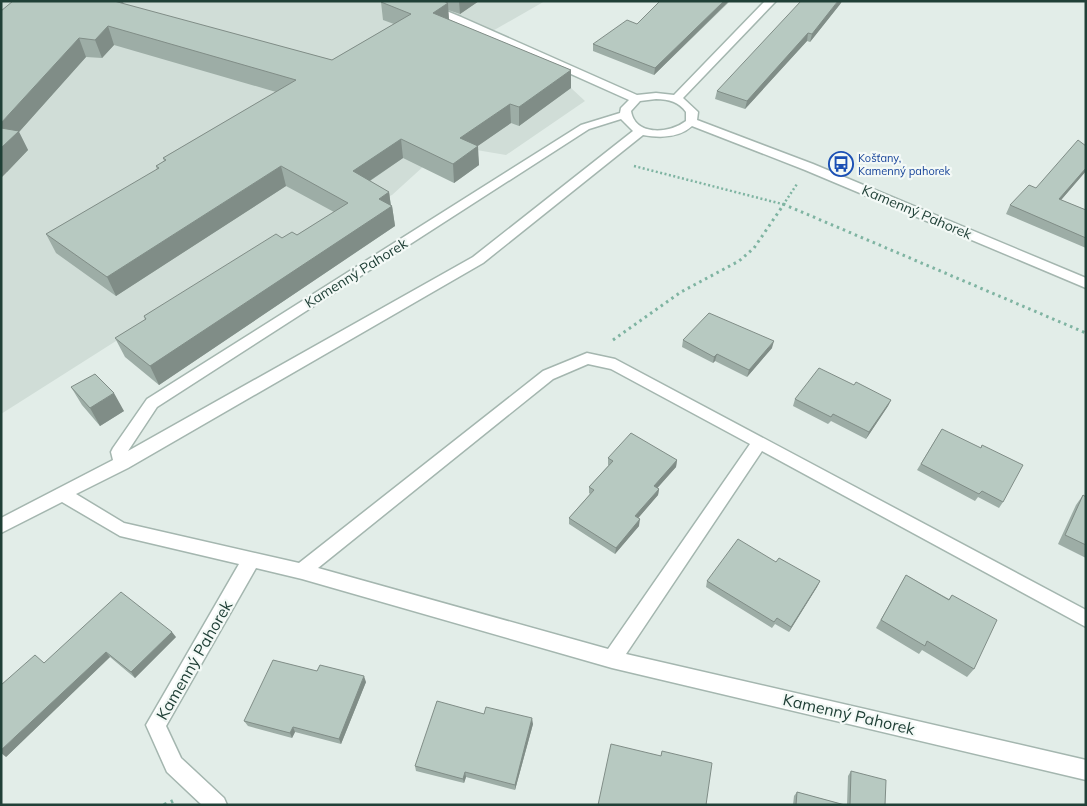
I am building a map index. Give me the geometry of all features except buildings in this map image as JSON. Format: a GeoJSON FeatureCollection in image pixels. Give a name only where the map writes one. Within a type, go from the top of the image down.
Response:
{"type":"FeatureCollection","features":[{"type":"Feature","properties":{"kind":"street"},"geometry":{"type":"LineString","coordinates":[[413,1],[458,19],[636,99]]}},
{"type":"Feature","properties":{"kind":"street"},"geometry":{"type":"LineString","coordinates":[[676,99],[771,1]]}},
{"type":"Feature","properties":{"kind":"street"},"geometry":{"type":"LineString","coordinates":[[656,95],[676,99],[690,109],[693,116],[691,122],[683,129],[671,134],[655,134],[641,130],[629,124],[624,115],[627,106],[636,99],[656,95]]}},
{"type":"Feature","properties":{"kind":"street","name":"Kamenný Pahorek"},"geometry":{"type":"LineString","coordinates":[[122,463],[119,452],[152,403],[585,127],[605,119],[624,115]]}},
{"type":"Feature","properties":{"kind":"street","name":"Kamenný Pahorek"},"geometry":{"type":"LineString","coordinates":[[691,122],[809,167],[1086,283]]}},
{"type":"Feature","properties":{"kind":"street"},"geometry":{"type":"LineString","coordinates":[[1,526],[122,463],[478,260],[641,130]]}},
{"type":"Feature","properties":{"kind":"street"},"geometry":{"type":"LineString","coordinates":[[302,571],[548,375],[588,358],[616,364],[1086,619]]}},
{"type":"Feature","properties":{"kind":"street"},"geometry":{"type":"LineString","coordinates":[[612,659],[759,443]]}},
{"type":"Feature","properties":{"kind":"street","name":"Kamenný Pahorek"},"geometry":{"type":"LineString","coordinates":[[62,494],[120,529],[302,571],[612,659],[1086,770]]}},
{"type":"Feature","properties":{"kind":"street","name":"Kamenný Pahorek"},"geometry":{"type":"LineString","coordinates":[[217,805],[174,765],[156,725],[252,558]]}},
{"type":"Feature","properties":{"kind":"path"},"geometry":{"type":"LineString","coordinates":[[610,156],[633,166],[782,203],[1086,333]]}},
{"type":"Feature","properties":{"kind":"path"},"geometry":{"type":"LineString","coordinates":[[588,358],[681,292],[739,261],[754,248],[782,203],[809,167]]}},
{"type":"Feature","properties":{"kind":"shaded area"},"geometry":{"type":"Polygon","coordinates":[[[1,1],[545,1],[468,45],[571,88],[585,101],[506,155],[447,145],[392,195],[253,254],[1,414],[1,1]]]}},
{"type":"Feature","properties":{"kind":"place","name":"Košťany, Kamenný pahorek"},"geometry":{"type":"Point","coordinates":[841,164]}}]}
